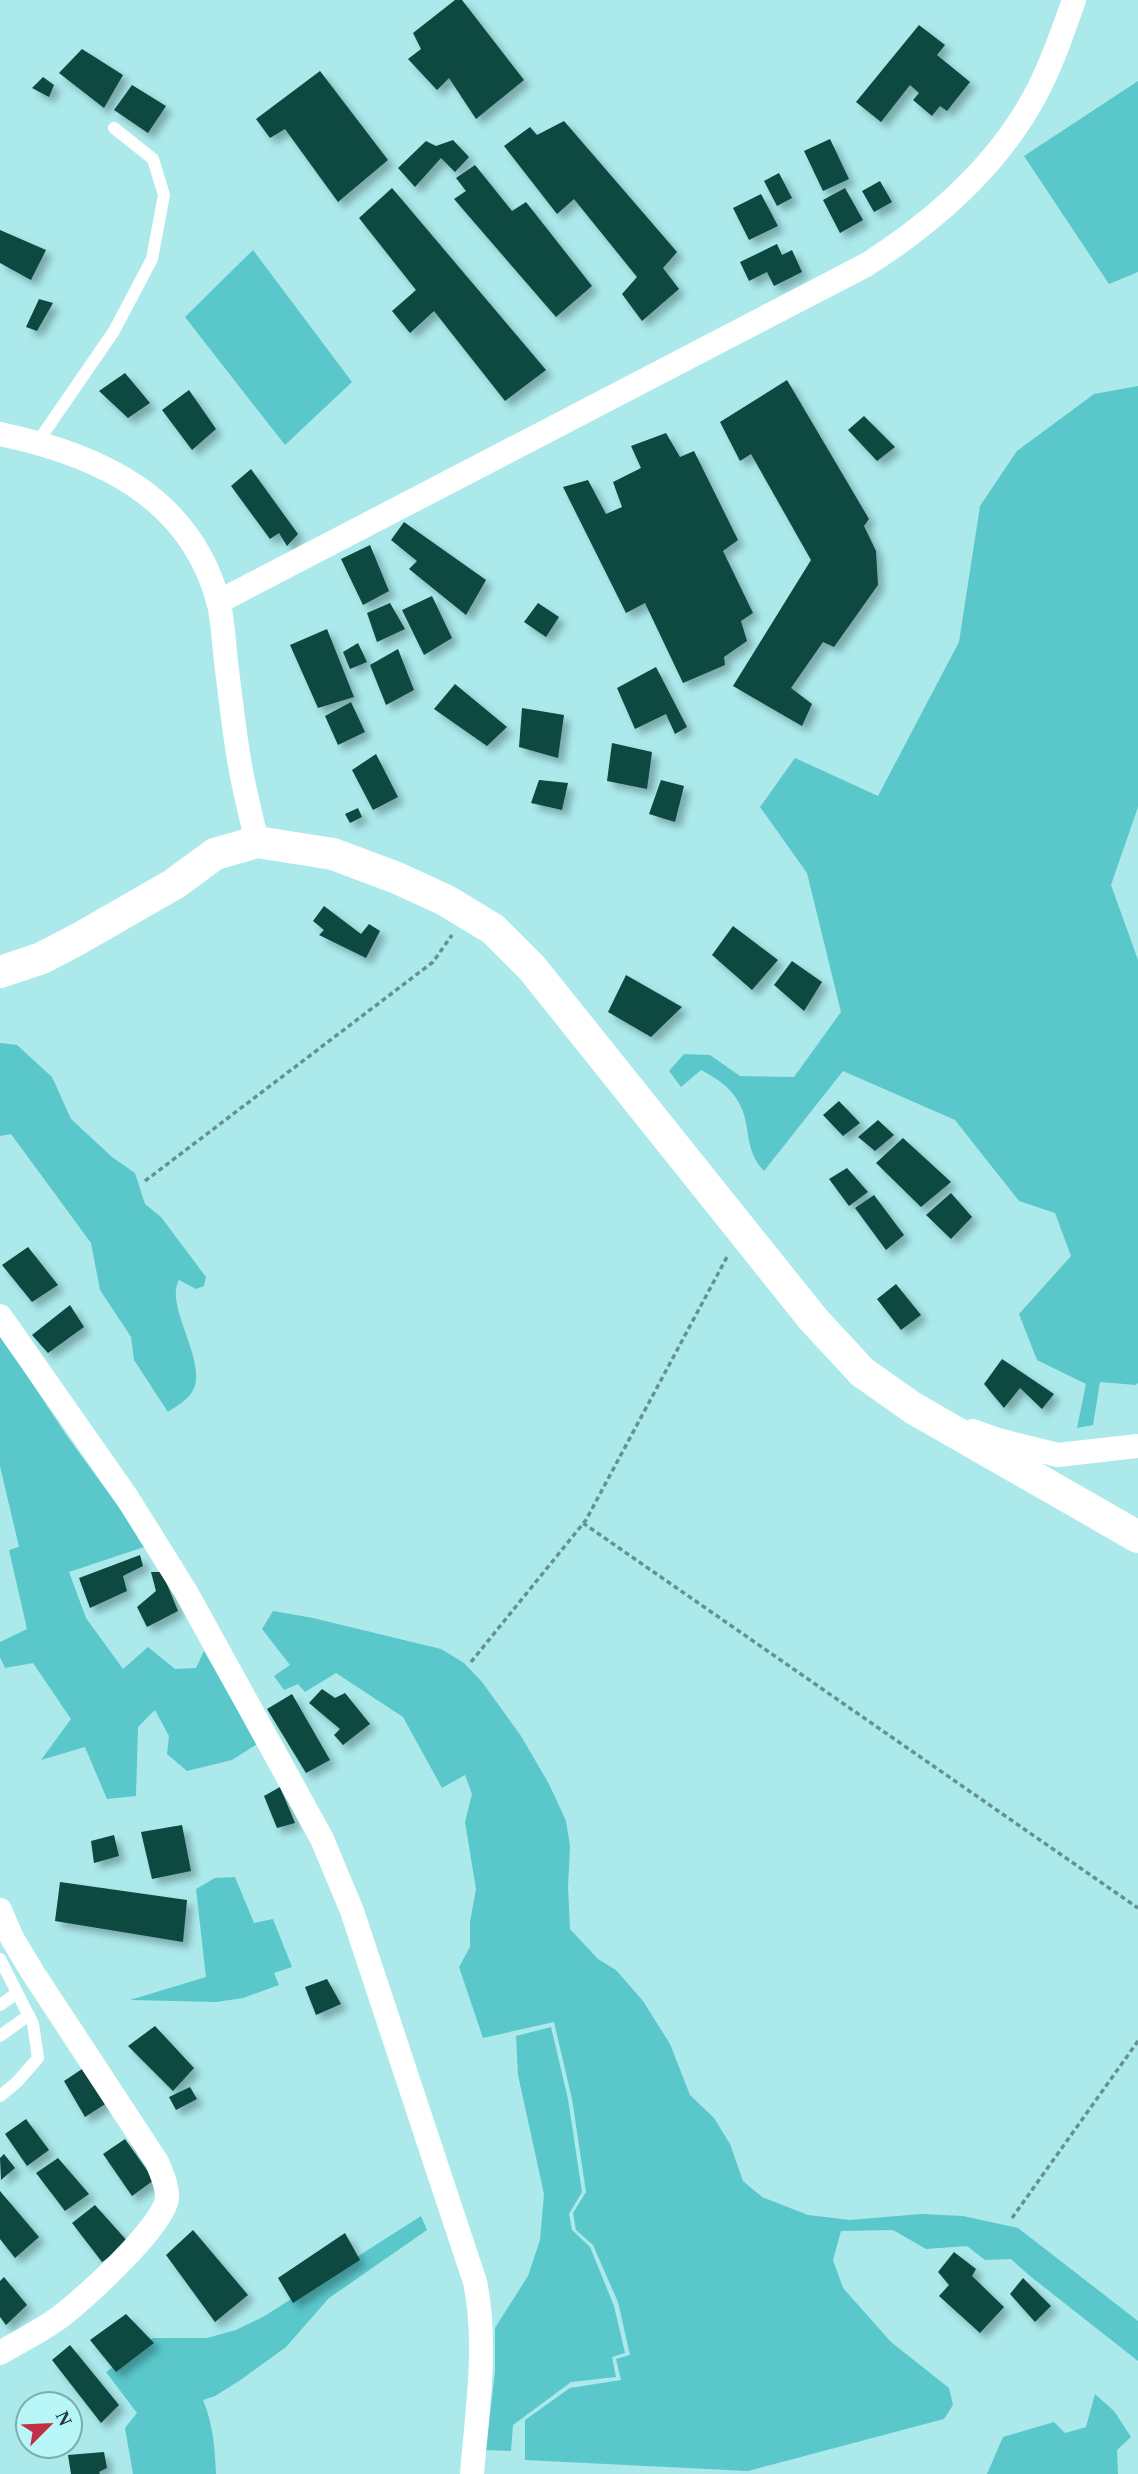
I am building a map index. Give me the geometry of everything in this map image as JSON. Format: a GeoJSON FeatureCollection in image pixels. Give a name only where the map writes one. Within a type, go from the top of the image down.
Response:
{"type":"FeatureCollection","features":[{"type":"Feature","properties":{"kind":"street"},"geometry":{"type":"LineString","coordinates":[[218,602],[866,265],[909,238],[967,187],[1006,141],[1037,92],[1060,42],[1074,0]]}},
{"type":"Feature","properties":{"kind":"street"},"geometry":{"type":"LineString","coordinates":[[0,434],[69,452],[139,487],[164,506],[184,530],[200,558],[218,602],[238,755],[257,842]]}},
{"type":"Feature","properties":{"kind":"street"},"geometry":{"type":"LineString","coordinates":[[0,972],[42,958],[80,938],[174,884],[215,854],[257,842],[333,854],[397,878],[493,929],[533,968],[813,1319],[862,1372],[913,1408],[1138,1537]]}},
{"type":"Feature","properties":{"kind":"street"},"geometry":{"type":"LineString","coordinates":[[0,1316],[128,1499],[187,1592],[322,1839],[347,1899],[475,2282],[481,2312],[482,2353],[472,2474]]}},
{"type":"Feature","properties":{"kind":"street"},"geometry":{"type":"LineString","coordinates":[[913,1408],[998,1440],[1058,1455],[1138,1446]]}},
{"type":"Feature","properties":{"kind":"street"},"geometry":{"type":"LineString","coordinates":[[0,1910],[12,1938],[33,1973],[157,2162],[164,2179],[167,2198],[156,2221],[105,2276],[59,2317],[0,2353]]}},
{"type":"Feature","properties":{"kind":"lane"},"geometry":{"type":"LineString","coordinates":[[37,443],[114,331],[152,259],[164,195],[153,159],[114,128]]}},
{"type":"Feature","properties":{"kind":"lane"},"geometry":{"type":"LineString","coordinates":[[0,1959],[33,2024],[38,2058],[17,2082],[0,2096]]}},
{"type":"Feature","properties":{"kind":"lane"},"geometry":{"type":"LineString","coordinates":[[0,2005],[17,1993]]}},
{"type":"Feature","properties":{"kind":"lane"},"geometry":{"type":"LineString","coordinates":[[0,2036],[29,2015]]}},
{"type":"Feature","properties":{"kind":"path"},"geometry":{"type":"LineString","coordinates":[[145,1181],[433,962],[450,942],[462,911]]}},
{"type":"Feature","properties":{"kind":"path"},"geometry":{"type":"LineString","coordinates":[[471,1662],[583,1523],[742,1228]]}},
{"type":"Feature","properties":{"kind":"path"},"geometry":{"type":"LineString","coordinates":[[583,1523],[1138,1908]]}},
{"type":"Feature","properties":{"kind":"path"},"geometry":{"type":"LineString","coordinates":[[1012,2218],[1138,2041]]}},
{"type":"Feature","properties":{"kind":"shaded area"},"geometry":{"type":"Polygon","coordinates":[[[1138,81],[1138,272],[1109,284],[1024,156],[1138,81]]]}},
{"type":"Feature","properties":{"kind":"shaded area"},"geometry":{"type":"Polygon","coordinates":[[[253,250],[352,382],[285,445],[185,317],[253,250]]]}},
{"type":"Feature","properties":{"kind":"shaded area"},"geometry":{"type":"Polygon","coordinates":[[[1138,386],[1138,807],[1111,885],[1138,960],[1138,1383],[1100,1382],[1093,1425],[1077,1428],[1086,1384],[1037,1360],[1019,1314],[1071,1256],[1055,1213],[1019,1201],[955,1120],[843,1071],[764,1171],[753,1154],[743,1112],[732,1092],[701,1070],[681,1087],[669,1071],[684,1054],[710,1055],[740,1076],[794,1077],[841,1012],[807,873],[760,807],[795,758],[878,796],[959,642],[980,506],[1017,451],[1094,394],[1138,386]]]}},
{"type":"Feature","properties":{"kind":"shaded area"},"geometry":{"type":"Polygon","coordinates":[[[0,1043],[17,1045],[52,1077],[71,1119],[112,1157],[135,1173],[145,1204],[161,1217],[206,1277],[204,1286],[196,1289],[179,1280],[177,1305],[196,1369],[195,1383],[188,1398],[168,1412],[134,1360],[131,1337],[100,1290],[91,1243],[11,1134],[0,1136],[0,1043]]]}},
{"type":"Feature","properties":{"kind":"shaded area"},"geometry":{"type":"Polygon","coordinates":[[[0,1335],[144,1547],[69,1572],[86,1618],[123,1669],[148,1647],[175,1669],[196,1668],[204,1651],[257,1744],[232,1760],[187,1771],[167,1754],[169,1736],[155,1710],[138,1727],[136,1796],[107,1799],[85,1747],[41,1760],[71,1719],[33,1663],[5,1668],[0,1657],[0,1642],[27,1629],[9,1550],[19,1547],[0,1466],[0,1335]]]}},
{"type":"Feature","properties":{"kind":"shaded area"},"geometry":{"type":"Polygon","coordinates":[[[273,1611],[441,1649],[464,1663],[482,1682],[521,1736],[549,1784],[566,1821],[570,1846],[570,1929],[598,1959],[616,1970],[643,2001],[670,2044],[690,2095],[714,2118],[730,2144],[743,2181],[762,2197],[808,2215],[850,2220],[921,2214],[963,2216],[1018,2228],[1138,2321],[1138,2361],[1011,2259],[985,2260],[967,2246],[926,2249],[893,2230],[841,2231],[833,2260],[843,2288],[891,2342],[949,2388],[953,2405],[944,2419],[748,2471],[525,2460],[525,2420],[570,2388],[621,2380],[616,2359],[630,2355],[618,2302],[593,2245],[576,2230],[573,2213],[586,2192],[572,2099],[554,2022],[483,2038],[459,1967],[470,1947],[470,1922],[476,1889],[465,1822],[472,1794],[465,1775],[442,1788],[403,1717],[336,1673],[305,1692],[298,1684],[284,1690],[274,1676],[290,1665],[262,1629],[273,1611]]]}},
{"type":"Feature","properties":{"kind":"shaded area"},"geometry":{"type":"Polygon","coordinates":[[[235,1877],[254,1923],[273,1919],[292,1967],[274,1973],[279,1985],[243,1998],[216,2002],[130,2000],[206,1977],[196,1889],[215,1878],[235,1877]]]}},
{"type":"Feature","properties":{"kind":"shaded area"},"geometry":{"type":"Polygon","coordinates":[[[551,2027],[568,2099],[582,2192],[569,2214],[572,2230],[590,2247],[614,2306],[625,2353],[612,2357],[616,2377],[571,2382],[513,2425],[511,2451],[486,2450],[495,2371],[495,2328],[528,2276],[540,2240],[544,2194],[518,2075],[516,2036],[551,2027]]]}},
{"type":"Feature","properties":{"kind":"shaded area"},"geometry":{"type":"Polygon","coordinates":[[[421,2216],[427,2230],[329,2298],[286,2347],[242,2379],[215,2396],[203,2400],[213,2436],[216,2474],[133,2474],[125,2428],[137,2413],[106,2372],[153,2338],[207,2338],[236,2330],[263,2317],[421,2216]]]}},
{"type":"Feature","properties":{"kind":"shaded area"},"geometry":{"type":"Polygon","coordinates":[[[1095,2394],[1114,2411],[1131,2437],[1117,2450],[1118,2474],[987,2474],[1003,2437],[1054,2422],[1065,2433],[1086,2427],[1095,2394]]]}},
{"type":"Feature","properties":{"kind":"building"},"geometry":{"type":"Polygon","coordinates":[[[455,0],[462,0],[524,80],[476,119],[449,78],[437,90],[408,59],[421,49],[413,33],[455,0]]]}},
{"type":"Feature","properties":{"kind":"building"},"geometry":{"type":"Polygon","coordinates":[[[919,25],[945,45],[937,55],[970,82],[947,111],[940,106],[932,116],[913,100],[919,93],[910,85],[881,122],[856,102],[919,25]]]}},
{"type":"Feature","properties":{"kind":"building"},"geometry":{"type":"Polygon","coordinates":[[[82,49],[123,75],[104,108],[59,73],[82,49]]]}},
{"type":"Feature","properties":{"kind":"building"},"geometry":{"type":"Polygon","coordinates":[[[320,71],[388,160],[338,202],[285,129],[270,138],[256,119],[320,71]]]}},
{"type":"Feature","properties":{"kind":"building"},"geometry":{"type":"Polygon","coordinates":[[[43,77],[54,85],[49,97],[32,88],[43,77]]]}},
{"type":"Feature","properties":{"kind":"building"},"geometry":{"type":"Polygon","coordinates":[[[132,85],[166,106],[148,133],[114,110],[132,85]]]}},
{"type":"Feature","properties":{"kind":"building"},"geometry":{"type":"Polygon","coordinates":[[[564,121],[677,252],[663,268],[679,289],[642,321],[622,294],[637,277],[574,199],[557,214],[504,146],[530,127],[537,135],[564,121]]]}},
{"type":"Feature","properties":{"kind":"building"},"geometry":{"type":"Polygon","coordinates":[[[830,139],[849,179],[823,191],[804,151],[830,139]]]}},
{"type":"Feature","properties":{"kind":"building"},"geometry":{"type":"Polygon","coordinates":[[[453,140],[469,157],[455,172],[441,158],[415,187],[398,168],[426,141],[436,146],[453,140]]]}},
{"type":"Feature","properties":{"kind":"building"},"geometry":{"type":"Polygon","coordinates":[[[475,165],[512,211],[526,202],[592,286],[556,317],[454,199],[466,191],[456,178],[475,165]]]}},
{"type":"Feature","properties":{"kind":"building"},"geometry":{"type":"Polygon","coordinates":[[[779,173],[792,198],[777,206],[764,181],[779,173]]]}},
{"type":"Feature","properties":{"kind":"building"},"geometry":{"type":"Polygon","coordinates":[[[880,181],[892,202],[874,212],[862,191],[880,181]]]}},
{"type":"Feature","properties":{"kind":"building"},"geometry":{"type":"Polygon","coordinates":[[[392,188],[546,370],[505,401],[434,311],[410,333],[392,311],[416,290],[359,218],[392,188]]]}},
{"type":"Feature","properties":{"kind":"building"},"geometry":{"type":"Polygon","coordinates":[[[845,188],[863,220],[840,233],[823,200],[845,188]]]}},
{"type":"Feature","properties":{"kind":"building"},"geometry":{"type":"Polygon","coordinates":[[[761,194],[778,226],[749,240],[733,208],[761,194]]]}},
{"type":"Feature","properties":{"kind":"building"},"geometry":{"type":"Polygon","coordinates":[[[0,230],[46,250],[31,280],[0,263],[0,230]]]}},
{"type":"Feature","properties":{"kind":"building"},"geometry":{"type":"Polygon","coordinates":[[[777,244],[782,255],[792,250],[802,272],[774,286],[767,272],[749,281],[740,262],[777,244]]]}},
{"type":"Feature","properties":{"kind":"building"},"geometry":{"type":"Polygon","coordinates":[[[39,299],[53,303],[37,331],[26,327],[39,299]]]}},
{"type":"Feature","properties":{"kind":"building"},"geometry":{"type":"Polygon","coordinates":[[[125,373],[150,403],[128,418],[99,391],[125,373]]]}},
{"type":"Feature","properties":{"kind":"building"},"geometry":{"type":"Polygon","coordinates":[[[787,380],[869,519],[864,526],[876,551],[878,585],[834,647],[823,642],[791,688],[812,704],[802,726],[733,686],[811,560],[751,454],[740,461],[720,422],[787,380]]]}},
{"type":"Feature","properties":{"kind":"building"},"geometry":{"type":"Polygon","coordinates":[[[189,390],[216,429],[192,450],[162,410],[189,390]]]}},
{"type":"Feature","properties":{"kind":"building"},"geometry":{"type":"Polygon","coordinates":[[[864,416],[895,447],[877,461],[848,430],[864,416]]]}},
{"type":"Feature","properties":{"kind":"building"},"geometry":{"type":"Polygon","coordinates":[[[666,433],[680,457],[694,451],[738,540],[723,551],[753,613],[741,621],[747,641],[724,657],[725,665],[683,683],[645,603],[626,613],[563,487],[588,480],[606,514],[622,507],[613,482],[641,468],[631,446],[666,433]]]}},
{"type":"Feature","properties":{"kind":"building"},"geometry":{"type":"Polygon","coordinates":[[[251,469],[298,534],[287,546],[279,533],[270,539],[231,486],[251,469]]]}},
{"type":"Feature","properties":{"kind":"building"},"geometry":{"type":"Polygon","coordinates":[[[404,522],[486,580],[466,615],[409,569],[417,561],[391,540],[404,522]]]}},
{"type":"Feature","properties":{"kind":"building"},"geometry":{"type":"Polygon","coordinates":[[[370,545],[389,591],[363,605],[341,559],[370,545]]]}},
{"type":"Feature","properties":{"kind":"building"},"geometry":{"type":"Polygon","coordinates":[[[432,596],[452,638],[424,655],[402,610],[432,596]]]}},
{"type":"Feature","properties":{"kind":"building"},"geometry":{"type":"Polygon","coordinates":[[[390,603],[405,629],[377,642],[367,613],[390,603]]]}},
{"type":"Feature","properties":{"kind":"building"},"geometry":{"type":"Polygon","coordinates":[[[538,603],[559,617],[546,637],[524,622],[538,603]]]}},
{"type":"Feature","properties":{"kind":"building"},"geometry":{"type":"Polygon","coordinates":[[[327,629],[354,697],[318,708],[290,645],[327,629]]]}},
{"type":"Feature","properties":{"kind":"building"},"geometry":{"type":"Polygon","coordinates":[[[358,643],[367,662],[350,669],[343,652],[358,643]]]}},
{"type":"Feature","properties":{"kind":"building"},"geometry":{"type":"Polygon","coordinates":[[[398,649],[414,690],[386,705],[370,665],[398,649]]]}},
{"type":"Feature","properties":{"kind":"building"},"geometry":{"type":"Polygon","coordinates":[[[656,667],[687,727],[675,734],[666,714],[635,729],[617,688],[656,667]]]}},
{"type":"Feature","properties":{"kind":"building"},"geometry":{"type":"Polygon","coordinates":[[[455,684],[507,727],[487,746],[434,709],[455,684]]]}},
{"type":"Feature","properties":{"kind":"building"},"geometry":{"type":"Polygon","coordinates":[[[351,702],[365,732],[338,745],[325,716],[351,702]]]}},
{"type":"Feature","properties":{"kind":"building"},"geometry":{"type":"Polygon","coordinates":[[[522,708],[564,715],[558,758],[519,747],[522,708]]]}},
{"type":"Feature","properties":{"kind":"building"},"geometry":{"type":"Polygon","coordinates":[[[612,743],[652,752],[647,789],[607,781],[612,743]]]}},
{"type":"Feature","properties":{"kind":"building"},"geometry":{"type":"Polygon","coordinates":[[[376,754],[398,797],[373,810],[352,770],[376,754]]]}},
{"type":"Feature","properties":{"kind":"building"},"geometry":{"type":"Polygon","coordinates":[[[539,780],[568,783],[562,810],[531,803],[539,780]]]}},
{"type":"Feature","properties":{"kind":"building"},"geometry":{"type":"Polygon","coordinates":[[[661,780],[684,786],[675,822],[649,814],[661,780]]]}},
{"type":"Feature","properties":{"kind":"building"},"geometry":{"type":"Polygon","coordinates":[[[358,808],[362,817],[350,823],[345,814],[358,808]]]}},
{"type":"Feature","properties":{"kind":"building"},"geometry":{"type":"Polygon","coordinates":[[[324,906],[361,934],[369,924],[380,931],[366,958],[319,935],[324,930],[313,921],[324,906]]]}},
{"type":"Feature","properties":{"kind":"building"},"geometry":{"type":"Polygon","coordinates":[[[733,926],[778,960],[752,990],[712,955],[733,926]]]}},
{"type":"Feature","properties":{"kind":"building"},"geometry":{"type":"Polygon","coordinates":[[[792,961],[822,982],[804,1011],[774,985],[792,961]]]}},
{"type":"Feature","properties":{"kind":"building"},"geometry":{"type":"Polygon","coordinates":[[[626,975],[682,1007],[651,1037],[608,1012],[626,975]]]}},
{"type":"Feature","properties":{"kind":"building"},"geometry":{"type":"Polygon","coordinates":[[[839,1101],[860,1123],[843,1136],[823,1115],[839,1101]]]}},
{"type":"Feature","properties":{"kind":"building"},"geometry":{"type":"Polygon","coordinates":[[[878,1120],[894,1135],[875,1151],[858,1137],[878,1120]]]}},
{"type":"Feature","properties":{"kind":"building"},"geometry":{"type":"Polygon","coordinates":[[[903,1138],[951,1182],[921,1207],[876,1163],[903,1138]]]}},
{"type":"Feature","properties":{"kind":"building"},"geometry":{"type":"Polygon","coordinates":[[[847,1168],[868,1192],[849,1206],[829,1179],[847,1168]]]}},
{"type":"Feature","properties":{"kind":"building"},"geometry":{"type":"Polygon","coordinates":[[[951,1193],[972,1217],[951,1239],[926,1215],[951,1193]]]}},
{"type":"Feature","properties":{"kind":"building"},"geometry":{"type":"Polygon","coordinates":[[[874,1195],[904,1235],[886,1250],[855,1208],[874,1195]]]}},
{"type":"Feature","properties":{"kind":"building"},"geometry":{"type":"Polygon","coordinates":[[[28,1247],[58,1285],[32,1302],[2,1265],[28,1247]]]}},
{"type":"Feature","properties":{"kind":"building"},"geometry":{"type":"Polygon","coordinates":[[[896,1284],[921,1315],[901,1330],[877,1299],[896,1284]]]}},
{"type":"Feature","properties":{"kind":"building"},"geometry":{"type":"Polygon","coordinates":[[[70,1305],[84,1327],[48,1353],[32,1335],[70,1305]]]}},
{"type":"Feature","properties":{"kind":"building"},"geometry":{"type":"Polygon","coordinates":[[[1002,1359],[1054,1394],[1042,1409],[1020,1388],[1004,1408],[984,1384],[1002,1359]]]}},
{"type":"Feature","properties":{"kind":"building"},"geometry":{"type":"Polygon","coordinates":[[[140,1555],[143,1566],[123,1576],[127,1591],[90,1608],[79,1578],[140,1555]]]}},
{"type":"Feature","properties":{"kind":"building"},"geometry":{"type":"Polygon","coordinates":[[[151,1572],[162,1572],[178,1611],[147,1627],[137,1607],[156,1591],[151,1572]]]}},
{"type":"Feature","properties":{"kind":"building"},"geometry":{"type":"Polygon","coordinates":[[[322,1689],[335,1698],[345,1693],[370,1724],[343,1745],[334,1735],[340,1729],[309,1703],[322,1689]]]}},
{"type":"Feature","properties":{"kind":"building"},"geometry":{"type":"Polygon","coordinates":[[[292,1694],[330,1760],[306,1773],[267,1709],[292,1694]]]}},
{"type":"Feature","properties":{"kind":"building"},"geometry":{"type":"Polygon","coordinates":[[[280,1787],[295,1823],[277,1828],[264,1796],[280,1787]]]}},
{"type":"Feature","properties":{"kind":"building"},"geometry":{"type":"Polygon","coordinates":[[[182,1825],[191,1871],[152,1879],[141,1832],[182,1825]]]}},
{"type":"Feature","properties":{"kind":"building"},"geometry":{"type":"Polygon","coordinates":[[[114,1835],[119,1856],[94,1863],[91,1841],[114,1835]]]}},
{"type":"Feature","properties":{"kind":"building"},"geometry":{"type":"Polygon","coordinates":[[[60,1882],[187,1900],[183,1942],[55,1921],[60,1882]]]}},
{"type":"Feature","properties":{"kind":"building"},"geometry":{"type":"Polygon","coordinates":[[[327,1979],[341,2004],[316,2015],[305,1987],[327,1979]]]}},
{"type":"Feature","properties":{"kind":"building"},"geometry":{"type":"Polygon","coordinates":[[[155,2026],[194,2068],[173,2091],[128,2046],[155,2026]]]}},
{"type":"Feature","properties":{"kind":"building"},"geometry":{"type":"Polygon","coordinates":[[[85,2067],[110,2101],[85,2117],[64,2081],[85,2067]]]}},
{"type":"Feature","properties":{"kind":"building"},"geometry":{"type":"Polygon","coordinates":[[[190,2087],[197,2099],[176,2110],[169,2097],[190,2087]]]}},
{"type":"Feature","properties":{"kind":"building"},"geometry":{"type":"Polygon","coordinates":[[[26,2119],[49,2150],[27,2166],[5,2134],[26,2119]]]}},
{"type":"Feature","properties":{"kind":"building"},"geometry":{"type":"Polygon","coordinates":[[[125,2139],[154,2180],[132,2196],[103,2154],[125,2139]]]}},
{"type":"Feature","properties":{"kind":"building"},"geometry":{"type":"Polygon","coordinates":[[[4,2154],[15,2168],[1,2180],[0,2158],[4,2154]]]}},
{"type":"Feature","properties":{"kind":"building"},"geometry":{"type":"Polygon","coordinates":[[[58,2158],[89,2194],[65,2211],[36,2173],[58,2158]]]}},
{"type":"Feature","properties":{"kind":"building"},"geometry":{"type":"Polygon","coordinates":[[[0,2191],[39,2237],[15,2258],[0,2239],[0,2191]]]}},
{"type":"Feature","properties":{"kind":"building"},"geometry":{"type":"Polygon","coordinates":[[[95,2205],[129,2243],[102,2262],[72,2223],[95,2205]]]}},
{"type":"Feature","properties":{"kind":"building"},"geometry":{"type":"Polygon","coordinates":[[[193,2230],[248,2295],[215,2322],[166,2255],[193,2230]]]}},
{"type":"Feature","properties":{"kind":"building"},"geometry":{"type":"Polygon","coordinates":[[[345,2233],[360,2260],[293,2303],[278,2278],[345,2233]]]}},
{"type":"Feature","properties":{"kind":"building"},"geometry":{"type":"Polygon","coordinates":[[[954,2252],[976,2269],[972,2276],[1004,2307],[980,2333],[939,2296],[949,2285],[938,2272],[954,2252]]]}},
{"type":"Feature","properties":{"kind":"building"},"geometry":{"type":"Polygon","coordinates":[[[4,2277],[27,2305],[6,2325],[0,2317],[0,2281],[4,2277]]]}},
{"type":"Feature","properties":{"kind":"building"},"geometry":{"type":"Polygon","coordinates":[[[1023,2278],[1051,2306],[1035,2322],[1010,2294],[1023,2278]]]}},
{"type":"Feature","properties":{"kind":"building"},"geometry":{"type":"Polygon","coordinates":[[[126,2314],[154,2343],[116,2372],[90,2340],[126,2314]]]}},
{"type":"Feature","properties":{"kind":"building"},"geometry":{"type":"Polygon","coordinates":[[[70,2345],[119,2405],[101,2423],[84,2401],[84,2390],[75,2390],[52,2360],[70,2345]]]}},
{"type":"Feature","properties":{"kind":"building"},"geometry":{"type":"Polygon","coordinates":[[[104,2452],[107,2468],[99,2472],[100,2474],[71,2474],[69,2460],[84,2460],[84,2454],[104,2452]]]}}]}
